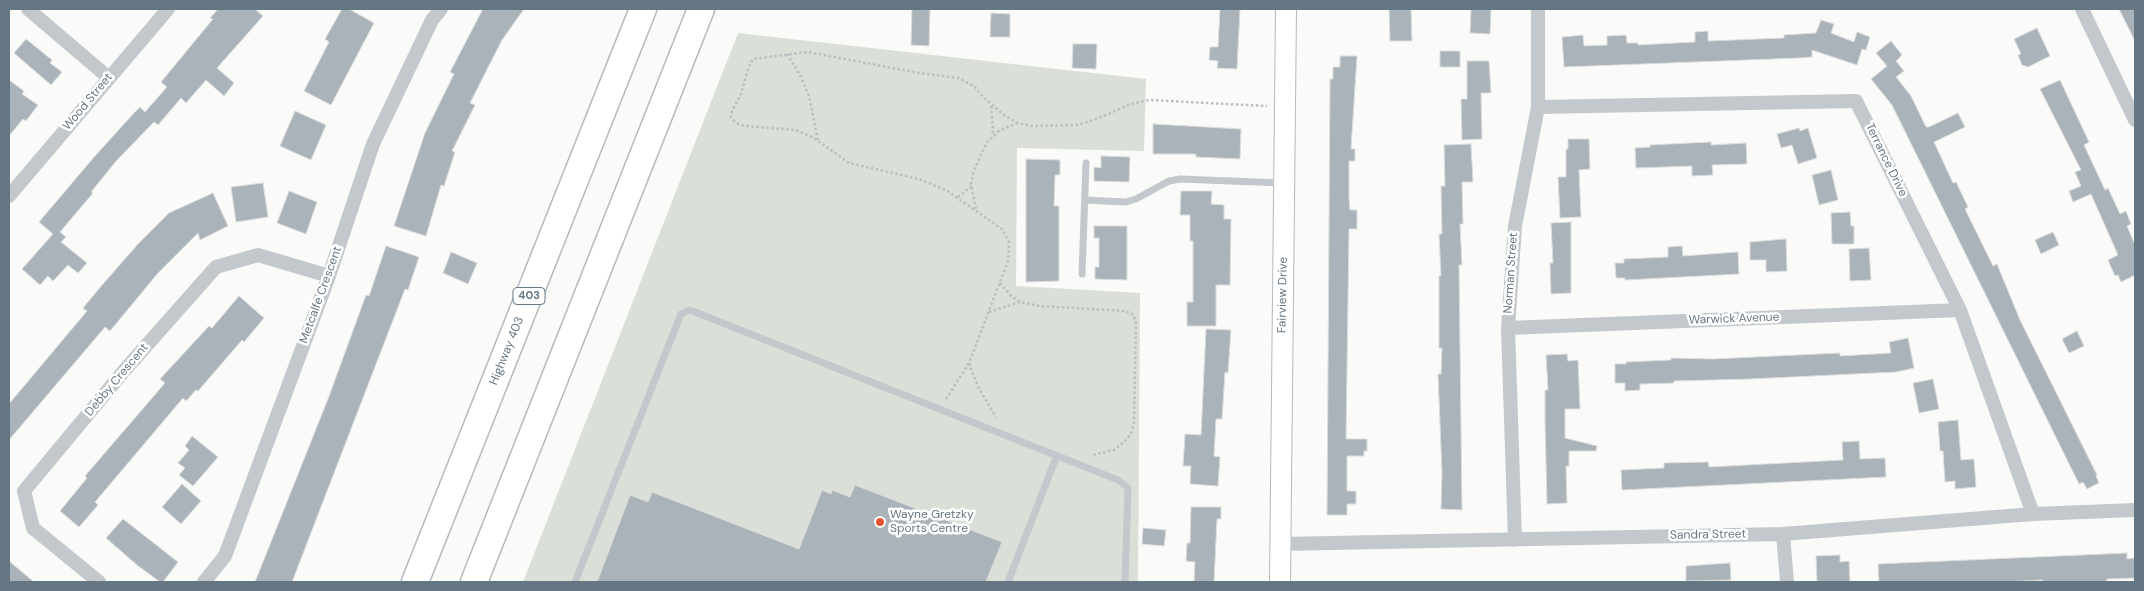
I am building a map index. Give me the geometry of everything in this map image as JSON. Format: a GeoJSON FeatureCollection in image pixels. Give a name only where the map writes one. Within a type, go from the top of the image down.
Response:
{"type":"FeatureCollection","features":[{"type":"Feature","properties":{"kind":"highway","name":"Highway 403"},"geometry":{"type":"LineString","coordinates":[[415,582],[643,9]]}},
{"type":"Feature","properties":{"kind":"highway"},"geometry":{"type":"LineString","coordinates":[[474,582],[701,9]]}},
{"type":"Feature","properties":{"kind":"main road","name":"Fairview Drive"},"geometry":{"type":"LineString","coordinates":[[1280,582],[1286,9]]}},
{"type":"Feature","properties":{"kind":"street"},"geometry":{"type":"LineString","coordinates":[[28,9],[109,78]]}},
{"type":"Feature","properties":{"kind":"street","name":"Wood Street"},"geometry":{"type":"LineString","coordinates":[[9,196],[168,9]]}},
{"type":"Feature","properties":{"kind":"street","name":"Metcalfe Crescent"},"geometry":{"type":"LineString","coordinates":[[204,582],[225,556],[329,276],[373,144],[432,20],[441,9]]}},
{"type":"Feature","properties":{"kind":"street","name":"Norman Street"},"geometry":{"type":"LineString","coordinates":[[1515,540],[1508,328],[1514,226],[1538,107],[1538,9]]}},
{"type":"Feature","properties":{"kind":"street"},"geometry":{"type":"LineString","coordinates":[[2082,9],[2135,120]]}},
{"type":"Feature","properties":{"kind":"street","name":"Terrance Drive"},"geometry":{"type":"LineString","coordinates":[[1538,107],[1856,101],[1960,310],[2032,514]]}},
{"type":"Feature","properties":{"kind":"street","name":"Debby Crescent"},"geometry":{"type":"LineString","coordinates":[[99,582],[33,528],[24,491],[123,372],[216,267],[258,255],[329,276]]}},
{"type":"Feature","properties":{"kind":"street","name":"Warwick Avenue"},"geometry":{"type":"LineString","coordinates":[[1508,328],[1960,310]]}},
{"type":"Feature","properties":{"kind":"street","name":"Sandra Street"},"geometry":{"type":"LineString","coordinates":[[1281,544],[1783,534],[2032,514],[2135,510]]}},
{"type":"Feature","properties":{"kind":"street"},"geometry":{"type":"LineString","coordinates":[[1783,534],[1787,582]]}},
{"type":"Feature","properties":{"kind":"lane"},"geometry":{"type":"LineString","coordinates":[[1082,274],[1086,163]]}},
{"type":"Feature","properties":{"kind":"lane"},"geometry":{"type":"LineString","coordinates":[[1085,200],[1126,202],[1136,199],[1169,181],[1180,179],[1284,183]]}},
{"type":"Feature","properties":{"kind":"lane"},"geometry":{"type":"LineString","coordinates":[[574,582],[682,314],[690,310],[1118,480],[1128,488],[1125,582]]}},
{"type":"Feature","properties":{"kind":"lane"},"geometry":{"type":"LineString","coordinates":[[1008,582],[1057,456]]}},
{"type":"Feature","properties":{"kind":"path"},"geometry":{"type":"LineString","coordinates":[[946,399],[969,363],[1008,261],[1009,242],[1002,229],[958,197],[919,179],[849,163],[818,141],[796,130],[745,126],[736,123],[731,117],[753,59],[808,52],[919,73],[959,78],[976,86],[991,106],[1018,123],[1032,126],[1077,125],[1094,120],[1131,104],[1149,100],[1285,108]]}},
{"type":"Feature","properties":{"kind":"path"},"geometry":{"type":"LineString","coordinates":[[787,54],[800,75],[809,96],[818,141]]}},
{"type":"Feature","properties":{"kind":"path"},"geometry":{"type":"LineString","coordinates":[[991,106],[992,137]]}},
{"type":"Feature","properties":{"kind":"path"},"geometry":{"type":"LineString","coordinates":[[977,211],[972,186],[974,170],[987,142],[999,131],[1018,123]]}},
{"type":"Feature","properties":{"kind":"path"},"geometry":{"type":"LineString","coordinates":[[958,197],[972,186]]}},
{"type":"Feature","properties":{"kind":"path"},"geometry":{"type":"LineString","coordinates":[[1000,282],[1011,296],[1020,302],[1040,306],[1125,311],[1134,315],[1136,324],[1134,422],[1131,434],[1114,450],[1092,455]]}},
{"type":"Feature","properties":{"kind":"path"},"geometry":{"type":"LineString","coordinates":[[989,312],[1020,302]]}},
{"type":"Feature","properties":{"kind":"path"},"geometry":{"type":"LineString","coordinates":[[969,363],[978,387],[996,417]]}},
{"type":"Feature","properties":{"kind":"shaded area"},"geometry":{"type":"Polygon","coordinates":[[[738,33],[1146,79],[1144,151],[1017,148],[1016,286],[1140,293],[1138,582],[523,582],[738,33]]]}},
{"type":"Feature","properties":{"kind":"building"},"geometry":{"type":"Polygon","coordinates":[[[218,9],[255,9],[263,16],[217,68],[234,83],[224,96],[206,80],[186,103],[181,98],[158,125],[154,122],[117,160],[91,192],[93,193],[60,232],[66,237],[61,242],[87,263],[78,273],[68,265],[53,281],[48,276],[40,285],[22,269],[53,234],[39,222],[134,113],[140,107],[145,112],[167,87],[161,82],[213,19],[210,18],[218,9]]]}},
{"type":"Feature","properties":{"kind":"building"},"geometry":{"type":"Polygon","coordinates":[[[342,9],[349,9],[374,23],[331,105],[304,91],[329,42],[325,39],[342,9]]]}},
{"type":"Feature","properties":{"kind":"building"},"geometry":{"type":"Polygon","coordinates":[[[483,9],[524,9],[502,40],[470,103],[475,105],[452,151],[455,152],[444,186],[441,185],[426,236],[394,226],[425,133],[454,74],[450,72],[483,9]]]}},
{"type":"Feature","properties":{"kind":"building"},"geometry":{"type":"Polygon","coordinates":[[[912,9],[930,9],[929,46],[911,45],[912,9]]]}},
{"type":"Feature","properties":{"kind":"building"},"geometry":{"type":"Polygon","coordinates":[[[1220,9],[1240,9],[1237,69],[1217,68],[1218,61],[1209,60],[1210,47],[1218,47],[1220,9]]]}},
{"type":"Feature","properties":{"kind":"building"},"geometry":{"type":"Polygon","coordinates":[[[1389,9],[1411,9],[1412,41],[1390,41],[1389,9]]]}},
{"type":"Feature","properties":{"kind":"building"},"geometry":{"type":"Polygon","coordinates":[[[1471,9],[1491,9],[1490,34],[1470,33],[1471,9]]]}},
{"type":"Feature","properties":{"kind":"building"},"geometry":{"type":"Polygon","coordinates":[[[2119,9],[2135,9],[2135,41],[2119,9]]]}},
{"type":"Feature","properties":{"kind":"building"},"geometry":{"type":"Polygon","coordinates":[[[991,13],[1010,14],[1010,37],[990,37],[991,13]]]}},
{"type":"Feature","properties":{"kind":"building"},"geometry":{"type":"Polygon","coordinates":[[[1821,20],[1834,24],[1831,33],[1854,42],[1857,32],[1870,37],[1866,50],[1862,49],[1857,65],[1812,50],[1812,57],[1799,58],[1564,67],[1562,37],[1583,35],[1584,46],[1607,45],[1607,36],[1626,35],[1627,43],[1638,43],[1638,45],[1695,42],[1695,32],[1708,31],[1708,41],[1784,38],[1784,35],[1816,33],[1821,20]]]}},
{"type":"Feature","properties":{"kind":"building"},"geometry":{"type":"Polygon","coordinates":[[[2037,28],[2050,56],[2028,67],[2022,65],[2018,55],[2021,54],[2014,39],[2037,28]]]}},
{"type":"Feature","properties":{"kind":"building"},"geometry":{"type":"Polygon","coordinates":[[[26,39],[52,60],[50,63],[62,72],[51,85],[14,53],[26,39]]]}},
{"type":"Feature","properties":{"kind":"building"},"geometry":{"type":"Polygon","coordinates":[[[1891,41],[1902,55],[1896,61],[1904,71],[1896,77],[1911,96],[1926,127],[1958,113],[1965,127],[1934,142],[1953,183],[1956,182],[1968,207],[1965,209],[1993,266],[1997,264],[2020,320],[2097,475],[2099,483],[2087,489],[2083,482],[2079,484],[1892,105],[1871,79],[1887,66],[1876,53],[1891,41]]]}},
{"type":"Feature","properties":{"kind":"building"},"geometry":{"type":"Polygon","coordinates":[[[1073,44],[1097,44],[1096,69],[1072,68],[1073,44]]]}},
{"type":"Feature","properties":{"kind":"building"},"geometry":{"type":"Polygon","coordinates":[[[1440,51],[1460,51],[1460,67],[1440,67],[1440,51]]]}},
{"type":"Feature","properties":{"kind":"building"},"geometry":{"type":"Polygon","coordinates":[[[1340,56],[1357,56],[1351,149],[1355,149],[1355,161],[1349,161],[1350,210],[1357,210],[1357,229],[1349,229],[1346,439],[1367,439],[1367,451],[1364,451],[1364,456],[1347,456],[1347,491],[1356,491],[1356,504],[1347,504],[1347,515],[1327,515],[1330,79],[1333,79],[1333,67],[1340,67],[1340,56]]]}},
{"type":"Feature","properties":{"kind":"building"},"geometry":{"type":"Polygon","coordinates":[[[1467,61],[1489,61],[1491,93],[1481,93],[1482,139],[1462,140],[1461,99],[1467,99],[1467,61]]]}},
{"type":"Feature","properties":{"kind":"building"},"geometry":{"type":"Polygon","coordinates":[[[9,80],[24,91],[22,94],[38,105],[26,121],[23,119],[9,136],[9,80]]]}},
{"type":"Feature","properties":{"kind":"building"},"geometry":{"type":"Polygon","coordinates":[[[2060,80],[2089,142],[2084,145],[2105,190],[2108,188],[2120,214],[2126,211],[2131,224],[2127,226],[2135,245],[2135,275],[2121,282],[2118,275],[2115,276],[2108,260],[2118,255],[2091,194],[2073,202],[2069,191],[2081,186],[2075,172],[2081,170],[2040,89],[2060,80]]]}},
{"type":"Feature","properties":{"kind":"building"},"geometry":{"type":"Polygon","coordinates":[[[295,111],[326,125],[311,160],[280,146],[295,111]]]}},
{"type":"Feature","properties":{"kind":"building"},"geometry":{"type":"Polygon","coordinates":[[[1153,124],[1241,129],[1240,159],[1196,157],[1196,154],[1153,154],[1153,124]]]}},
{"type":"Feature","properties":{"kind":"building"},"geometry":{"type":"Polygon","coordinates":[[[1799,128],[1800,131],[1808,128],[1817,158],[1798,164],[1792,145],[1781,148],[1777,134],[1799,128]]]}},
{"type":"Feature","properties":{"kind":"building"},"geometry":{"type":"Polygon","coordinates":[[[1568,139],[1589,139],[1590,169],[1579,170],[1581,217],[1560,218],[1558,177],[1566,177],[1568,139]]]}},
{"type":"Feature","properties":{"kind":"building"},"geometry":{"type":"Polygon","coordinates":[[[1711,142],[1711,145],[1746,143],[1747,164],[1712,165],[1713,175],[1692,176],[1692,166],[1636,168],[1635,148],[1650,147],[1650,145],[1711,142]]]}},
{"type":"Feature","properties":{"kind":"building"},"geometry":{"type":"Polygon","coordinates":[[[1471,144],[1473,182],[1462,182],[1463,224],[1460,224],[1462,265],[1459,265],[1462,510],[1441,509],[1442,473],[1438,374],[1441,374],[1442,348],[1439,348],[1439,276],[1441,276],[1439,234],[1442,234],[1441,186],[1445,186],[1444,145],[1471,144]]]}},
{"type":"Feature","properties":{"kind":"building"},"geometry":{"type":"Polygon","coordinates":[[[1101,156],[1130,157],[1129,182],[1094,181],[1094,167],[1101,168],[1101,156]]]}},
{"type":"Feature","properties":{"kind":"building"},"geometry":{"type":"Polygon","coordinates":[[[1026,159],[1060,160],[1060,175],[1055,175],[1054,206],[1059,206],[1059,281],[1026,282],[1026,159]]]}},
{"type":"Feature","properties":{"kind":"building"},"geometry":{"type":"Polygon","coordinates":[[[1831,170],[1838,200],[1819,205],[1812,175],[1831,170]]]}},
{"type":"Feature","properties":{"kind":"building"},"geometry":{"type":"Polygon","coordinates":[[[263,183],[268,217],[236,222],[231,187],[263,183]]]}},
{"type":"Feature","properties":{"kind":"building"},"geometry":{"type":"Polygon","coordinates":[[[289,191],[317,202],[306,234],[277,223],[289,191]]]}},
{"type":"Feature","properties":{"kind":"building"},"geometry":{"type":"Polygon","coordinates":[[[1181,191],[1212,191],[1211,204],[1224,205],[1224,219],[1231,219],[1230,285],[1216,285],[1216,326],[1187,326],[1187,302],[1193,302],[1193,241],[1190,241],[1190,215],[1180,215],[1181,191]]]}},
{"type":"Feature","properties":{"kind":"building"},"geometry":{"type":"Polygon","coordinates":[[[213,193],[228,226],[200,240],[198,233],[158,273],[110,331],[105,327],[9,440],[9,404],[87,311],[83,308],[138,244],[169,213],[213,193]]]}},
{"type":"Feature","properties":{"kind":"building"},"geometry":{"type":"Polygon","coordinates":[[[1850,212],[1851,226],[1854,226],[1854,244],[1832,244],[1831,213],[1850,212]]]}},
{"type":"Feature","properties":{"kind":"building"},"geometry":{"type":"Polygon","coordinates":[[[1571,222],[1571,293],[1551,294],[1550,263],[1553,263],[1551,223],[1571,222]]]}},
{"type":"Feature","properties":{"kind":"building"},"geometry":{"type":"Polygon","coordinates":[[[1094,226],[1127,226],[1127,280],[1095,279],[1095,267],[1099,267],[1099,238],[1094,238],[1094,226]]]}},
{"type":"Feature","properties":{"kind":"building"},"geometry":{"type":"Polygon","coordinates":[[[2053,232],[2059,245],[2041,254],[2035,240],[2053,232]]]}},
{"type":"Feature","properties":{"kind":"building"},"geometry":{"type":"Polygon","coordinates":[[[1786,239],[1787,271],[1766,272],[1766,260],[1750,260],[1750,242],[1786,239]]]}},
{"type":"Feature","properties":{"kind":"building"},"geometry":{"type":"Polygon","coordinates":[[[386,246],[419,257],[408,290],[405,289],[292,582],[255,582],[328,399],[366,295],[369,296],[386,246]]]}},
{"type":"Feature","properties":{"kind":"building"},"geometry":{"type":"Polygon","coordinates":[[[1682,246],[1683,256],[1738,252],[1739,274],[1625,280],[1625,278],[1616,278],[1615,263],[1624,263],[1624,259],[1668,257],[1668,247],[1682,246]]]}},
{"type":"Feature","properties":{"kind":"building"},"geometry":{"type":"Polygon","coordinates":[[[1869,248],[1871,280],[1850,281],[1849,249],[1869,248]]]}},
{"type":"Feature","properties":{"kind":"building"},"geometry":{"type":"Polygon","coordinates":[[[451,252],[477,263],[468,284],[443,273],[451,252]]]}},
{"type":"Feature","properties":{"kind":"building"},"geometry":{"type":"Polygon","coordinates":[[[239,296],[264,318],[244,342],[242,340],[198,391],[196,390],[186,401],[183,398],[95,502],[98,505],[79,527],[60,511],[87,478],[85,476],[165,383],[160,379],[209,326],[212,328],[239,296]]]}},
{"type":"Feature","properties":{"kind":"building"},"geometry":{"type":"Polygon","coordinates":[[[1206,329],[1231,330],[1228,373],[1225,372],[1222,419],[1216,419],[1214,456],[1220,457],[1218,486],[1190,484],[1191,466],[1183,466],[1185,434],[1201,435],[1206,329]]]}},
{"type":"Feature","properties":{"kind":"building"},"geometry":{"type":"Polygon","coordinates":[[[2077,331],[2084,346],[2069,353],[2062,339],[2077,331]]]}},
{"type":"Feature","properties":{"kind":"building"},"geometry":{"type":"Polygon","coordinates":[[[1908,338],[1914,368],[1896,372],[1674,381],[1674,383],[1640,384],[1640,390],[1625,391],[1625,383],[1615,383],[1615,364],[1626,364],[1626,362],[1671,360],[1671,358],[1713,359],[1840,353],[1840,356],[1891,353],[1889,342],[1908,338]]]}},
{"type":"Feature","properties":{"kind":"building"},"geometry":{"type":"Polygon","coordinates":[[[1567,354],[1568,361],[1578,360],[1580,409],[1565,409],[1565,438],[1597,446],[1596,451],[1569,451],[1569,466],[1566,466],[1567,503],[1547,504],[1545,390],[1548,390],[1546,355],[1567,354]]]}},
{"type":"Feature","properties":{"kind":"building"},"geometry":{"type":"Polygon","coordinates":[[[1933,379],[1939,409],[1919,413],[1913,383],[1933,379]]]}},
{"type":"Feature","properties":{"kind":"building"},"geometry":{"type":"Polygon","coordinates":[[[1958,420],[1961,460],[1974,459],[1976,487],[1955,489],[1955,481],[1945,482],[1943,451],[1940,451],[1938,422],[1958,420]]]}},
{"type":"Feature","properties":{"kind":"building"},"geometry":{"type":"Polygon","coordinates":[[[192,436],[218,457],[193,486],[179,475],[185,468],[178,463],[189,450],[185,446],[192,436]]]}},
{"type":"Feature","properties":{"kind":"building"},"geometry":{"type":"Polygon","coordinates":[[[1859,441],[1860,459],[1885,458],[1886,477],[1622,490],[1621,470],[1664,468],[1664,463],[1708,462],[1709,467],[1843,460],[1842,442],[1859,441]]]}},
{"type":"Feature","properties":{"kind":"building"},"geometry":{"type":"Polygon","coordinates":[[[182,484],[201,501],[181,524],[162,507],[182,484]]]}},
{"type":"Feature","properties":{"kind":"building","name":"Wayne Gretzky Sports Centre"},"geometry":{"type":"Polygon","coordinates":[[[855,485],[1002,542],[986,582],[597,582],[630,495],[648,502],[652,492],[799,549],[822,490],[831,494],[832,490],[850,497],[855,485]]]}},
{"type":"Feature","properties":{"kind":"building"},"geometry":{"type":"Polygon","coordinates":[[[1191,507],[1221,507],[1221,519],[1217,519],[1214,582],[1194,582],[1195,562],[1186,561],[1187,543],[1190,543],[1191,507]]]}},
{"type":"Feature","properties":{"kind":"building"},"geometry":{"type":"Polygon","coordinates":[[[123,519],[178,562],[163,582],[160,582],[137,565],[106,538],[123,519]]]}},
{"type":"Feature","properties":{"kind":"building"},"geometry":{"type":"Polygon","coordinates":[[[1143,528],[1166,530],[1164,546],[1142,544],[1143,528]]]}},
{"type":"Feature","properties":{"kind":"building"},"geometry":{"type":"Polygon","coordinates":[[[2127,553],[2127,559],[2135,558],[2135,578],[2107,579],[2107,582],[2043,582],[2043,580],[2003,582],[1879,582],[1878,564],[2127,553]]]}},
{"type":"Feature","properties":{"kind":"building"},"geometry":{"type":"Polygon","coordinates":[[[1840,555],[1840,562],[1849,561],[1850,582],[1817,582],[1816,556],[1840,555]]]}},
{"type":"Feature","properties":{"kind":"building"},"geometry":{"type":"Polygon","coordinates":[[[9,561],[34,582],[9,582],[9,561]]]}},
{"type":"Feature","properties":{"kind":"building"},"geometry":{"type":"Polygon","coordinates":[[[1730,563],[1731,580],[1686,581],[1686,566],[1730,563]]]}},
{"type":"Feature","properties":{"kind":"place","name":"Wayne Gretzky Sports Centre"},"geometry":{"type":"Point","coordinates":[880,522]}}]}
